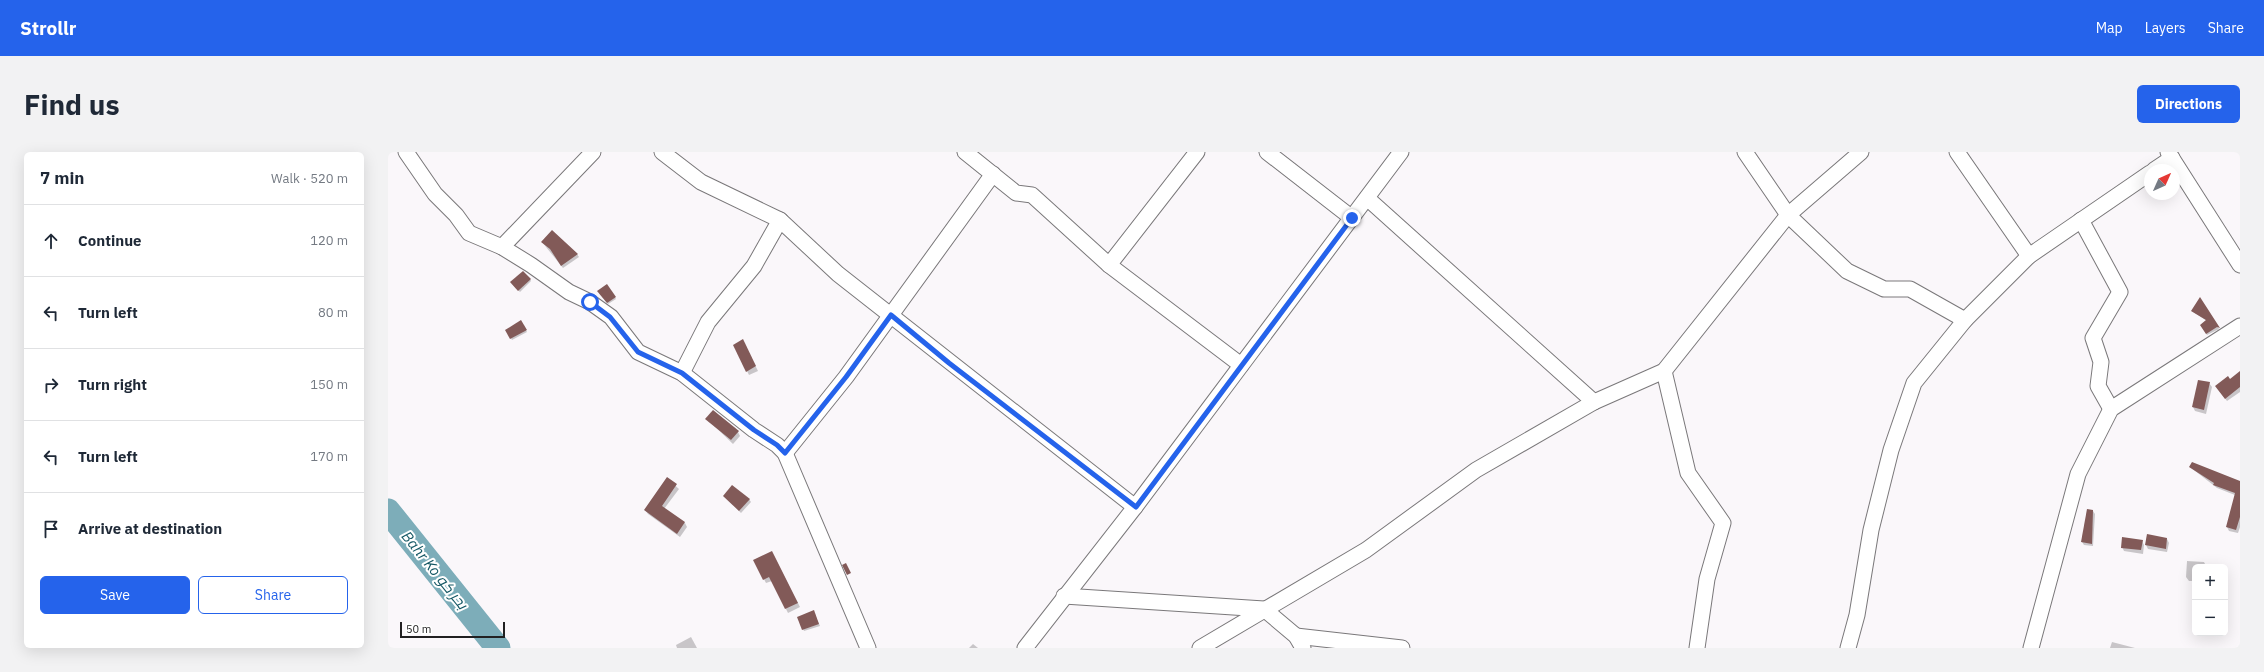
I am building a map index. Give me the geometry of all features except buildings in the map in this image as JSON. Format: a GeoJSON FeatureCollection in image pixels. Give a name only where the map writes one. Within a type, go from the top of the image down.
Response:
{"type":"FeatureCollection","features":[{"type":"Feature","properties":{"kind":"street"},"geometry":{"type":"LineString","coordinates":[[406,152],[435,194],[456,215],[469,233],[502,247],[610,317],[638,352],[682,373],[777,445],[785,453],[868,648]]}},
{"type":"Feature","properties":{"kind":"street"},"geometry":{"type":"LineString","coordinates":[[502,247],[593,152]]}},
{"type":"Feature","properties":{"kind":"street"},"geometry":{"type":"LineString","coordinates":[[662,152],[701,182],[780,220],[838,274],[949,363],[1136,507]]}},
{"type":"Feature","properties":{"kind":"street"},"geometry":{"type":"LineString","coordinates":[[966,152],[1016,193],[1032,195],[1109,265],[1241,365]]}},
{"type":"Feature","properties":{"kind":"street"},"geometry":{"type":"LineString","coordinates":[[1109,265],[1197,152]]}},
{"type":"Feature","properties":{"kind":"street"},"geometry":{"type":"LineString","coordinates":[[1267,152],[1352,218]]}},
{"type":"Feature","properties":{"kind":"street"},"geometry":{"type":"LineString","coordinates":[[1024,648],[1136,507],[1401,152]]}},
{"type":"Feature","properties":{"kind":"street"},"geometry":{"type":"LineString","coordinates":[[1745,152],[1788,215],[1847,271],[1884,289],[1910,289],[1965,320]]}},
{"type":"Feature","properties":{"kind":"street"},"geometry":{"type":"LineString","coordinates":[[1200,648],[1366,550],[1476,470],[1594,402],[1664,371],[1788,215],[1861,152]]}},
{"type":"Feature","properties":{"kind":"street"},"geometry":{"type":"LineString","coordinates":[[1957,152],[2029,256]]}},
{"type":"Feature","properties":{"kind":"street"},"geometry":{"type":"LineString","coordinates":[[2160,164],[2170,155],[2240,265]]}},
{"type":"Feature","properties":{"kind":"street"},"geometry":{"type":"LineString","coordinates":[[785,453],[846,377],[993,174]]}},
{"type":"Feature","properties":{"kind":"street"},"geometry":{"type":"LineString","coordinates":[[1848,648],[1857,615],[1874,515],[1891,450],[1914,383],[1965,320],[2029,256],[2144,177]]}},
{"type":"Feature","properties":{"kind":"street"},"geometry":{"type":"LineString","coordinates":[[1367,198],[1594,402]]}},
{"type":"Feature","properties":{"kind":"street"},"geometry":{"type":"LineString","coordinates":[[682,373],[708,322],[754,266],[780,220]]}},
{"type":"Feature","properties":{"kind":"street"},"geometry":{"type":"LineString","coordinates":[[2081,220],[2120,292],[2093,338],[2101,362],[2098,386],[2111,409]]}},
{"type":"Feature","properties":{"kind":"street"},"geometry":{"type":"LineString","coordinates":[[2031,648],[2078,474],[2111,409],[2240,326]]}},
{"type":"Feature","properties":{"kind":"street"},"geometry":{"type":"LineString","coordinates":[[1664,371],[1688,473],[1723,523],[1707,579],[1696,648]]}},
{"type":"Feature","properties":{"kind":"street"},"geometry":{"type":"LineString","coordinates":[[1064,596],[1264,609],[1300,642],[1402,648]]}},
{"type":"Feature","properties":{"kind":"waterway","name":"Bahr Ko بحر كو"},"geometry":{"type":"LineString","coordinates":[[388,511],[498,648]]}},
{"type":"Feature","properties":{"kind":"route"},"geometry":{"type":"LineString","coordinates":[[590,302],[610,317],[624,336],[634,345],[638,352],[682,373],[714,396],[732,413],[777,445],[785,453],[846,377],[891,315],[949,363],[1136,507],[1352,218]]}}]}
